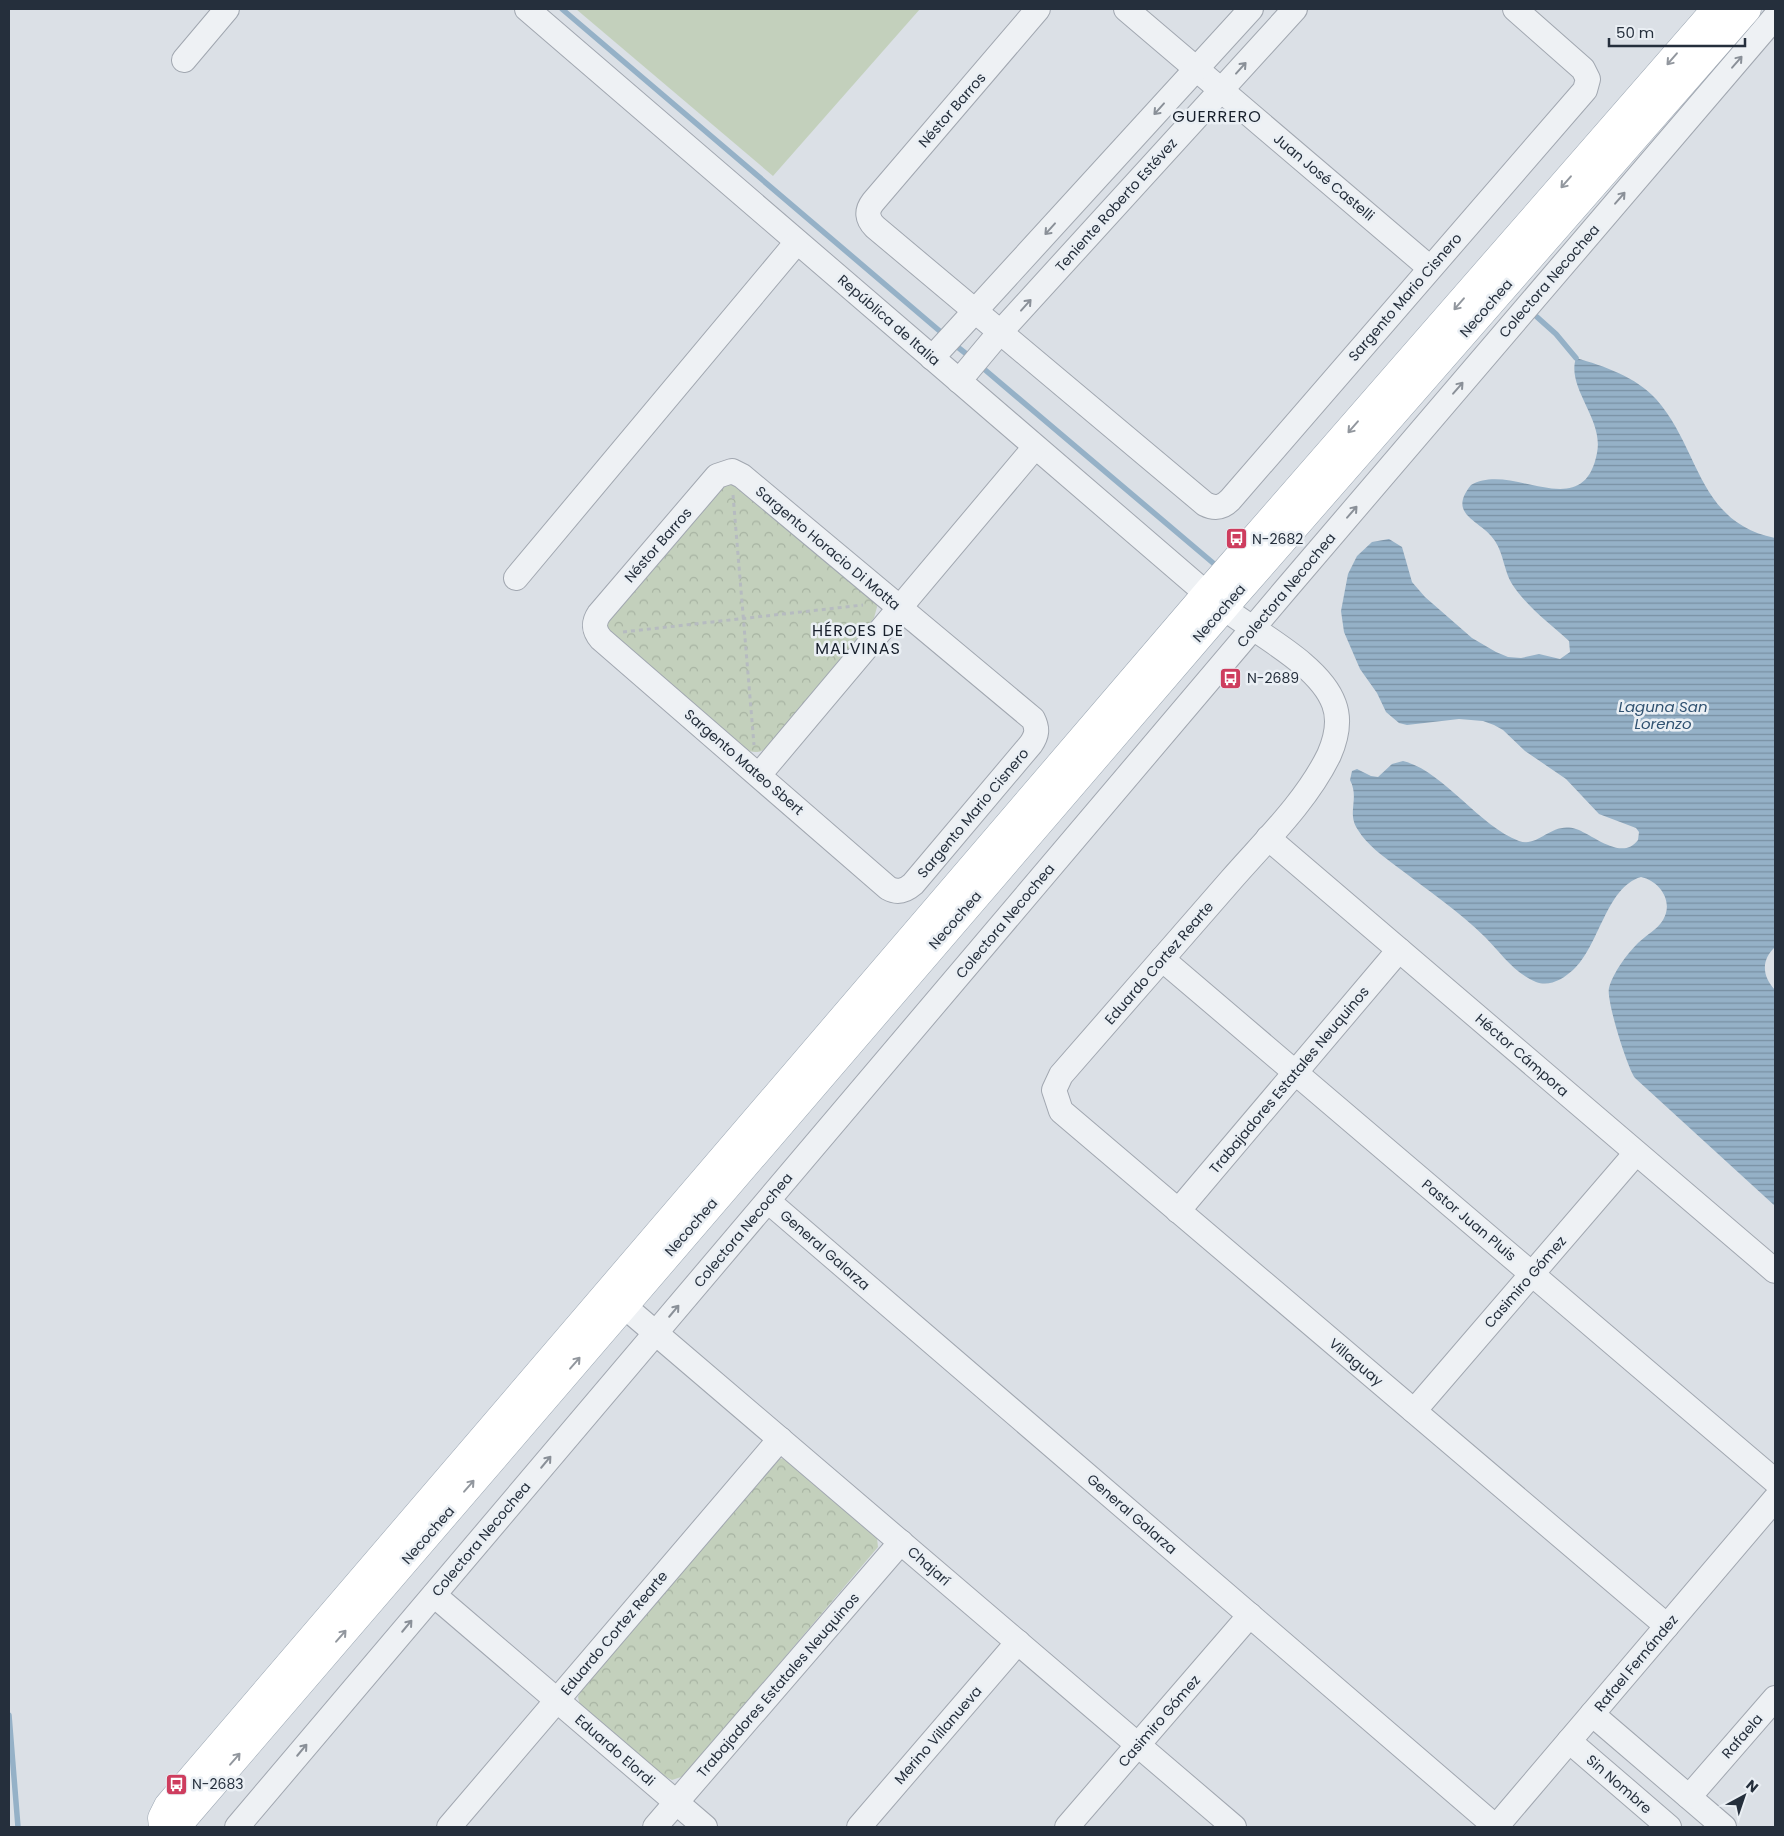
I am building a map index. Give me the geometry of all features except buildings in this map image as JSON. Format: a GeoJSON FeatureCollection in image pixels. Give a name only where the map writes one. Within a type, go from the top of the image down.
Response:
{"type":"FeatureCollection","features":[{"type":"Feature","properties":{"kind":"main road","name":"Necochea"},"geometry":{"type":"LineString","coordinates":[[1716,9],[1215,601],[624,1306],[184,1818],[175,1825],[163,1827],[162,1818],[168,1806],[1215,601],[1747,9]]}},
{"type":"Feature","properties":{"kind":"street"},"geometry":{"type":"LineString","coordinates":[[184,60],[227,9]]}},
{"type":"Feature","properties":{"kind":"street","name":"República de Italia"},"geometry":{"type":"LineString","coordinates":[[527,9],[1215,601],[1253,629]]}},
{"type":"Feature","properties":{"kind":"street","name":"Néstor Barros"},"geometry":{"type":"LineString","coordinates":[[975,311],[875,227],[868,212],[873,202],[1038,9]]}},
{"type":"Feature","properties":{"kind":"street","name":"Juan José Castelli"},"geometry":{"type":"LineString","coordinates":[[1126,9],[1430,268]]}},
{"type":"Feature","properties":{"kind":"street"},"geometry":{"type":"LineString","coordinates":[[932,358],[1251,9]]}},
{"type":"Feature","properties":{"kind":"street","name":"Teniente Roberto Estévez"},"geometry":{"type":"LineString","coordinates":[[959,381],[1000,332],[1295,9]]}},
{"type":"Feature","properties":{"kind":"street","name":"Sargento Mario Cisnero"},"geometry":{"type":"LineString","coordinates":[[1000,332],[1205,504],[1216,507],[1226,504],[1582,94],[1588,79],[1579,65],[1515,9]]}},
{"type":"Feature","properties":{"kind":"street","name":"Colectora Necochea"},"geometry":{"type":"LineString","coordinates":[[237,1827],[1253,629],[1775,17]]}},
{"type":"Feature","properties":{"kind":"street"},"geometry":{"type":"LineString","coordinates":[[516,578],[797,242]]}},
{"type":"Feature","properties":{"kind":"street"},"geometry":{"type":"LineString","coordinates":[[975,311],[1000,332]]}},
{"type":"Feature","properties":{"kind":"street"},"geometry":{"type":"LineString","coordinates":[[759,775],[1035,447]]}},
{"type":"Feature","properties":{"kind":"street","name":"Néstor Barros"},"geometry":{"type":"LineString","coordinates":[[594,624],[599,614],[717,476],[728,485]]}},
{"type":"Feature","properties":{"kind":"street","name":"Sargento Horacio Di Motta"},"geometry":{"type":"LineString","coordinates":[[728,485],[742,476],[1033,719],[1037,729]]}},
{"type":"Feature","properties":{"kind":"street","name":"Sargento Mateo Sbert"},"geometry":{"type":"LineString","coordinates":[[594,624],[597,635],[601,639],[888,888],[901,891]]}},
{"type":"Feature","properties":{"kind":"street","name":"Eduardo Cortez Rearte"},"geometry":{"type":"LineString","coordinates":[[1054,1090],[1061,1075],[1268,838],[1308,787],[1328,756],[1336,731],[1337,719],[1335,706],[1322,682],[1303,664],[1253,629]]}},
{"type":"Feature","properties":{"kind":"street","name":"Sargento Mario Cisnero"},"geometry":{"type":"LineString","coordinates":[[901,891],[910,888],[1031,744],[1037,729]]}},
{"type":"Feature","properties":{"kind":"street","name":"Héctor Cámpora"},"geometry":{"type":"LineString","coordinates":[[1268,838],[1775,1272]]}},
{"type":"Feature","properties":{"kind":"street","name":"Trabajadores Estatales Neuquinos"},"geometry":{"type":"LineString","coordinates":[[1178,1211],[1399,950]]}},
{"type":"Feature","properties":{"kind":"street","name":"Pastor Juan Pluis"},"geometry":{"type":"LineString","coordinates":[[1162,959],[1775,1481]]}},
{"type":"Feature","properties":{"kind":"street","name":"Villaguay"},"geometry":{"type":"LineString","coordinates":[[1054,1090],[1061,1111],[1667,1626]]}},
{"type":"Feature","properties":{"kind":"street","name":"Casimiro Gómez"},"geometry":{"type":"LineString","coordinates":[[1414,1411],[1636,1153]]}},
{"type":"Feature","properties":{"kind":"street","name":"General Galarza"},"geometry":{"type":"LineString","coordinates":[[768,1201],[1496,1827]]}},
{"type":"Feature","properties":{"kind":"street","name":"Chajarí"},"geometry":{"type":"LineString","coordinates":[[624,1306],[1234,1827]]}},
{"type":"Feature","properties":{"kind":"street","name":"Eduardo Cortez Rearte"},"geometry":{"type":"LineString","coordinates":[[449,1827],[780,1439]]}},
{"type":"Feature","properties":{"kind":"street","name":"Rafael Fernández"},"geometry":{"type":"LineString","coordinates":[[1496,1827],[1775,1499]]}},
{"type":"Feature","properties":{"kind":"street","name":"Trabajadores Estatales Neuquinos"},"geometry":{"type":"LineString","coordinates":[[655,1827],[901,1542]]}},
{"type":"Feature","properties":{"kind":"street","name":"Eduardo Elordi"},"geometry":{"type":"LineString","coordinates":[[434,1595],[705,1827]]}},
{"type":"Feature","properties":{"kind":"street","name":"Casimiro Gómez"},"geometry":{"type":"LineString","coordinates":[[1067,1827],[1250,1615]]}},
{"type":"Feature","properties":{"kind":"street","name":"Merino Villanueva"},"geometry":{"type":"LineString","coordinates":[[859,1827],[1018,1642]]}},
{"type":"Feature","properties":{"kind":"street","name":"Rafaela"},"geometry":{"type":"LineString","coordinates":[[1689,1797],[1772,1706]]}},
{"type":"Feature","properties":{"kind":"street"},"geometry":{"type":"LineString","coordinates":[[1592,1714],[1724,1827]]}},
{"type":"Feature","properties":{"kind":"street","name":"Sin Nombre"},"geometry":{"type":"LineString","coordinates":[[1569,1741],[1669,1827]]}},
{"type":"Feature","properties":{"kind":"path"},"geometry":{"type":"LineString","coordinates":[[728,485],[741,492]]}},
{"type":"Feature","properties":{"kind":"path"},"geometry":{"type":"LineString","coordinates":[[728,485],[744,618],[754,745]]}},
{"type":"Feature","properties":{"kind":"path"},"geometry":{"type":"LineString","coordinates":[[864,599],[867,609]]}},
{"type":"Feature","properties":{"kind":"path"},"geometry":{"type":"LineString","coordinates":[[625,638],[617,632],[865,604]]}},
{"type":"Feature","properties":{"kind":"path"},"geometry":{"type":"LineString","coordinates":[[749,745],[761,745]]}},
{"type":"Feature","properties":{"kind":"green space"},"geometry":{"type":"Polygon","coordinates":[[[576,9],[920,9],[773,176],[576,9]]]}},
{"type":"Feature","properties":{"kind":"green space"},"geometry":{"type":"Polygon","coordinates":[[[733,483],[876,602],[877,607],[874,618],[769,745],[764,750],[758,752],[745,749],[613,637],[607,628],[608,617],[722,485],[733,483]]]}},
{"type":"Feature","properties":{"kind":"green space"},"geometry":{"type":"Polygon","coordinates":[[[779,1459],[790,1460],[877,1538],[878,1547],[684,1776],[672,1780],[662,1775],[580,1706],[578,1697],[582,1688],[779,1459]]]}},
{"type":"Feature","properties":{"kind":"water","name":"Laguna San Lorenzo"},"geometry":{"type":"Polygon","coordinates":[[[1576,358],[1619,373],[1648,391],[1671,419],[1703,482],[1715,500],[1730,517],[1749,530],[1775,538],[1775,947],[1767,957],[1765,968],[1768,979],[1775,990],[1775,1206],[1635,1078],[1627,1061],[1614,1019],[1609,988],[1617,970],[1629,953],[1641,940],[1658,927],[1666,913],[1666,900],[1663,893],[1654,883],[1641,877],[1629,883],[1611,905],[1590,947],[1573,970],[1561,979],[1551,983],[1536,982],[1508,962],[1464,918],[1375,850],[1366,841],[1353,818],[1354,793],[1350,780],[1352,771],[1357,769],[1371,776],[1378,777],[1392,764],[1403,761],[1418,766],[1432,775],[1489,823],[1504,834],[1519,841],[1533,841],[1559,828],[1576,829],[1616,848],[1631,846],[1638,840],[1639,832],[1636,828],[1599,814],[1566,779],[1525,751],[1503,730],[1494,725],[1483,721],[1459,719],[1407,725],[1399,723],[1386,712],[1377,693],[1360,669],[1344,632],[1341,611],[1348,574],[1357,556],[1372,542],[1389,539],[1402,547],[1412,582],[1425,597],[1472,638],[1508,657],[1521,658],[1539,654],[1560,659],[1570,652],[1569,641],[1524,600],[1512,584],[1495,541],[1469,517],[1464,511],[1462,504],[1464,495],[1471,485],[1488,480],[1506,480],[1562,489],[1577,485],[1589,474],[1597,453],[1598,440],[1591,416],[1576,381],[1574,369],[1576,358]]]}},
{"type":"Feature","properties":{"kind":"waterway"},"geometry":{"type":"LineString","coordinates":[[562,9],[942,333]]}},
{"type":"Feature","properties":{"kind":"waterway"},"geometry":{"type":"LineString","coordinates":[[1537,317],[1556,334],[1576,358]]}},
{"type":"Feature","properties":{"kind":"waterway"},"geometry":{"type":"LineString","coordinates":[[955,345],[969,356]]}},
{"type":"Feature","properties":{"kind":"waterway"},"geometry":{"type":"LineString","coordinates":[[984,369],[1219,568]]}},
{"type":"Feature","properties":{"kind":"waterway"},"geometry":{"type":"LineString","coordinates":[[9,1715],[18,1827]]}},
{"type":"Feature","properties":{"kind":"place","name":"N-2682"},"geometry":{"type":"Point","coordinates":[1236,539]}},
{"type":"Feature","properties":{"kind":"place","name":"N-2689"},"geometry":{"type":"Point","coordinates":[1231,678]}},
{"type":"Feature","properties":{"kind":"place","name":"N-2683"},"geometry":{"type":"Point","coordinates":[176,1784]}},
{"type":"Feature","properties":{"kind":"district","name":"GUERRERO"},"geometry":{"type":"Point","coordinates":[1217,116]}},
{"type":"Feature","properties":{"kind":"district","name":"HÉROES DE MALVINAS"},"geometry":{"type":"Point","coordinates":[858,639]}}]}
